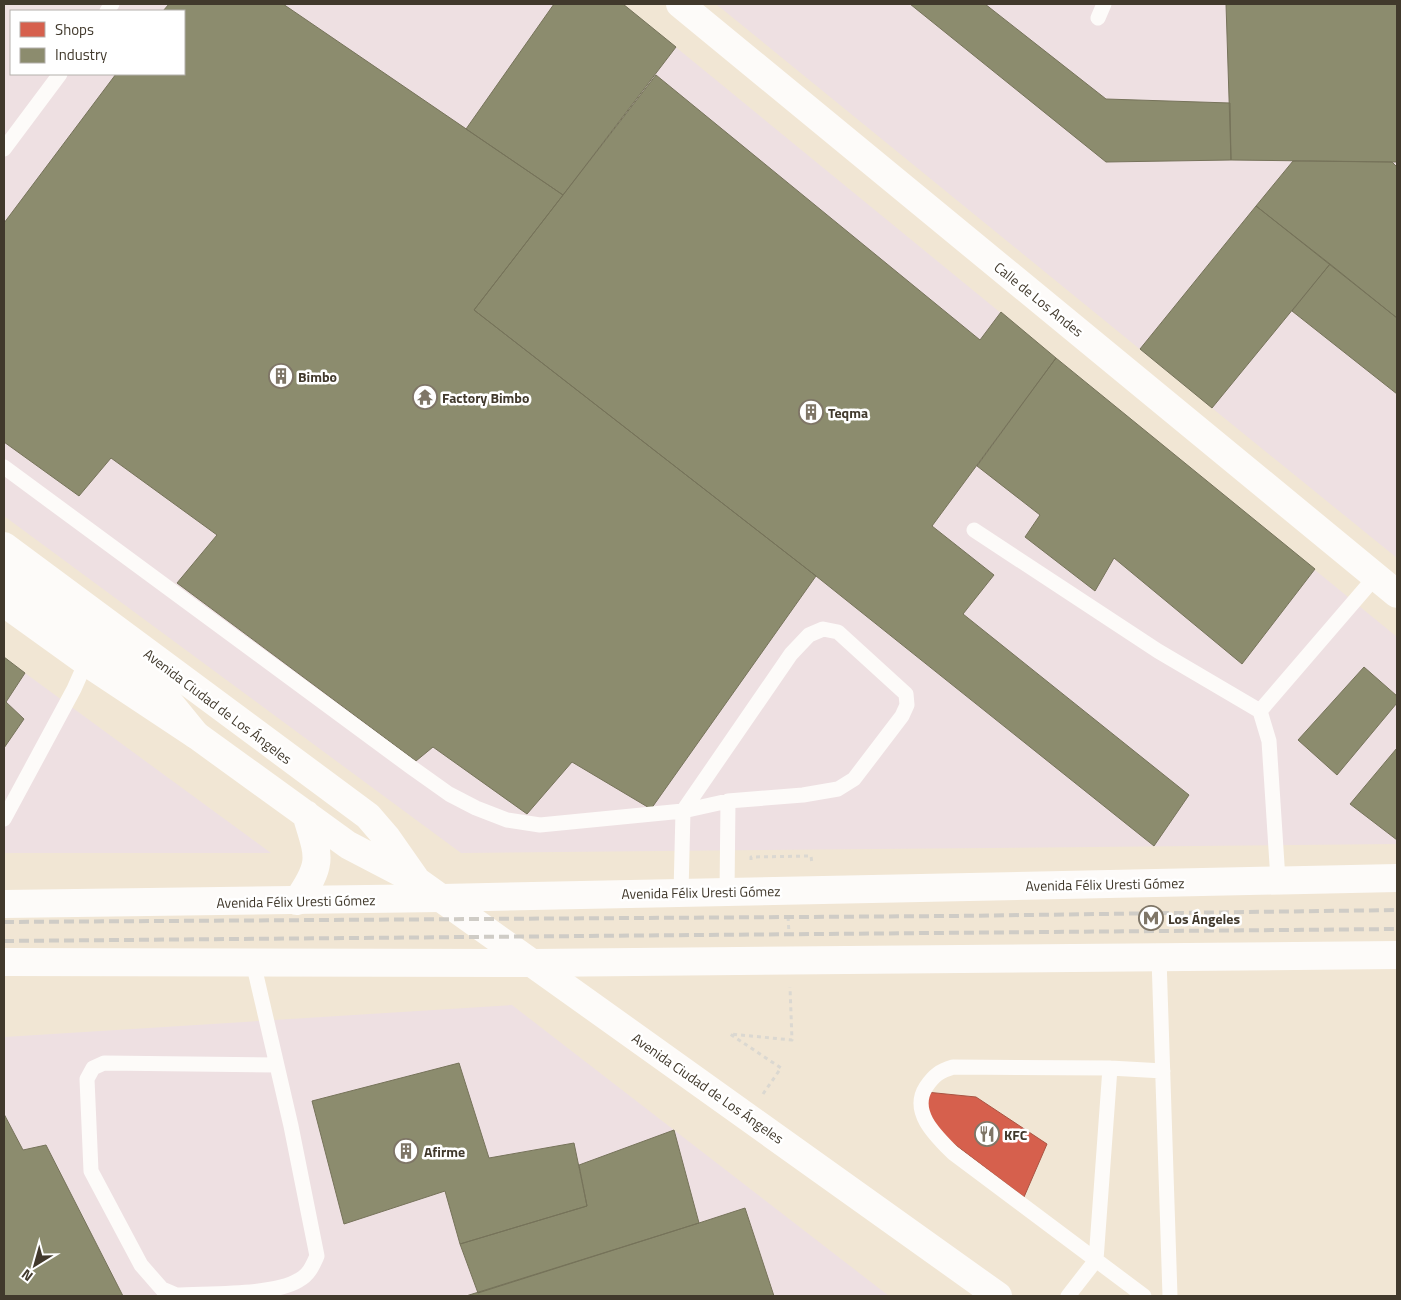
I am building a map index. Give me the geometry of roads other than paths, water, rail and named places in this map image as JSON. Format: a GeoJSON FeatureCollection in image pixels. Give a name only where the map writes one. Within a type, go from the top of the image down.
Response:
{"type":"FeatureCollection","features":[{"type":"Feature","properties":{"kind":"main road","name":"Calle de Los Andes"},"geometry":{"type":"LineString","coordinates":[[680,4],[1397,594]]}},
{"type":"Feature","properties":{"kind":"main road","name":"Avenida Ciudad de Los Ángeles"},"geometry":{"type":"LineString","coordinates":[[4,546],[368,816],[387,838],[417,881]]}},
{"type":"Feature","properties":{"kind":"main road"},"geometry":{"type":"LineString","coordinates":[[4,573],[131,667],[165,697],[196,735]]}},
{"type":"Feature","properties":{"kind":"main road","name":"Avenida Ciudad de Los Ángeles"},"geometry":{"type":"LineString","coordinates":[[4,604],[86,662],[196,735],[348,845],[417,881],[442,898],[998,1296]]}},
{"type":"Feature","properties":{"kind":"main road"},"geometry":{"type":"LineString","coordinates":[[297,901],[314,877],[318,852],[306,814]]}},
{"type":"Feature","properties":{"kind":"main road","name":"Avenida Félix Uresti Gómez"},"geometry":{"type":"LineString","coordinates":[[4,904],[297,901],[1397,878]]}},
{"type":"Feature","properties":{"kind":"main road"},"geometry":{"type":"LineString","coordinates":[[4,962],[532,963],[1397,955]]}},
{"type":"Feature","properties":{"kind":"lane"},"geometry":{"type":"LineString","coordinates":[[1098,18],[1104,4]]}},
{"type":"Feature","properties":{"kind":"lane"},"geometry":{"type":"LineString","coordinates":[[4,149],[59,75]]}},
{"type":"Feature","properties":{"kind":"lane"},"geometry":{"type":"LineString","coordinates":[[4,468],[363,733],[449,794],[476,808],[507,820],[540,826],[683,811],[728,801],[803,795],[838,788],[854,779],[902,716],[907,705],[906,694],[838,632],[823,629],[809,634],[791,654],[683,811],[681,893]]}},
{"type":"Feature","properties":{"kind":"lane"},"geometry":{"type":"LineString","coordinates":[[974,530],[1158,651],[1260,711],[1269,741],[1278,880]]}},
{"type":"Feature","properties":{"kind":"lane"},"geometry":{"type":"LineString","coordinates":[[1260,711],[1376,576]]}},
{"type":"Feature","properties":{"kind":"lane"},"geometry":{"type":"LineString","coordinates":[[4,818],[74,689],[86,662]]}},
{"type":"Feature","properties":{"kind":"lane"},"geometry":{"type":"LineString","coordinates":[[727,892],[728,801]]}},
{"type":"Feature","properties":{"kind":"lane"},"geometry":{"type":"LineString","coordinates":[[1159,958],[1170,1296]]}},
{"type":"Feature","properties":{"kind":"lane"},"geometry":{"type":"LineString","coordinates":[[253,962],[275,1065],[291,1126],[317,1256],[310,1270],[300,1280],[280,1288],[176,1295],[162,1289],[141,1265],[91,1170],[87,1078],[93,1068],[104,1063],[275,1065]]}},
{"type":"Feature","properties":{"kind":"lane"},"geometry":{"type":"LineString","coordinates":[[1144,1296],[954,1153],[929,1127],[920,1107],[920,1096],[937,1072],[953,1067],[1110,1068],[1163,1071]]}},
{"type":"Feature","properties":{"kind":"lane"},"geometry":{"type":"LineString","coordinates":[[1068,1296],[1096,1260],[1110,1068]]}},
{"type":"Feature","properties":{"kind":"railway"},"geometry":{"type":"LineString","coordinates":[[4,922],[953,916],[1397,910]]}},
{"type":"Feature","properties":{"kind":"railway"},"geometry":{"type":"LineString","coordinates":[[4,941],[1397,929]]}},
{"type":"Feature","properties":{"kind":"place","name":"Bimbo"},"geometry":{"type":"Point","coordinates":[281,376]}},
{"type":"Feature","properties":{"kind":"place","name":"Factory Bimbo"},"geometry":{"type":"Point","coordinates":[425,397]}},
{"type":"Feature","properties":{"kind":"place","name":"Teqma"},"geometry":{"type":"Point","coordinates":[811,412]}},
{"type":"Feature","properties":{"kind":"place","name":"Los Ángeles"},"geometry":{"type":"Point","coordinates":[1151,918]}},
{"type":"Feature","properties":{"kind":"place","name":"KFC"},"geometry":{"type":"Point","coordinates":[987,1134]}},
{"type":"Feature","properties":{"kind":"place","name":"Afirme"},"geometry":{"type":"Point","coordinates":[406,1151]}}]}
